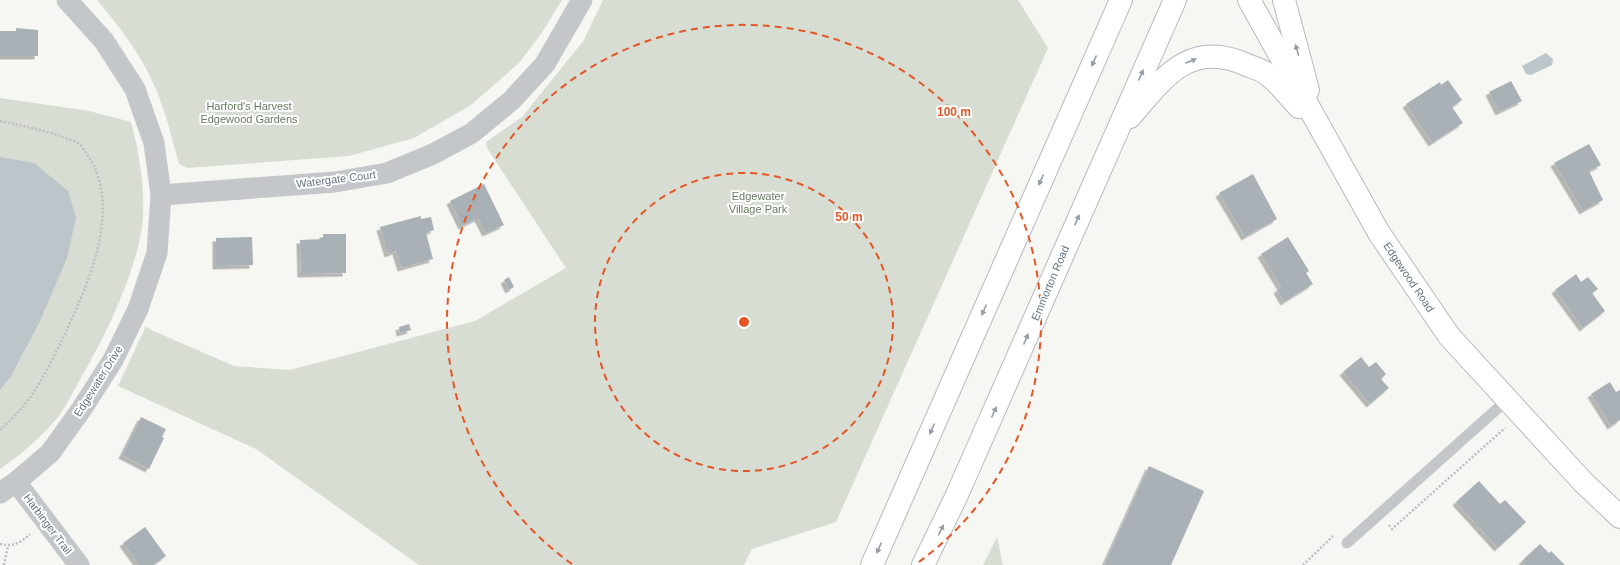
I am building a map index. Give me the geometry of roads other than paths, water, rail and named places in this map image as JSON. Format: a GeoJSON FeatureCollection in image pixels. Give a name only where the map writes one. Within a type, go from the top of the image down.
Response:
{"type":"FeatureCollection","features":[{"type":"Feature","properties":{"kind":"main road"},"geometry":{"type":"LineString","coordinates":[[1105,36],[1114,0]]}},
{"type":"Feature","properties":{"kind":"main road"},"geometry":{"type":"LineString","coordinates":[[872,565],[1121,0]]}},
{"type":"Feature","properties":{"kind":"main road","name":"Emmorton Road"},"geometry":{"type":"LineString","coordinates":[[924,565],[963,483],[1175,0]]}},
{"type":"Feature","properties":{"kind":"main road","name":"Edgewood Road"},"geometry":{"type":"LineString","coordinates":[[1249,0],[1319,128],[1379,233],[1445,332],[1584,483],[1620,517]]}},
{"type":"Feature","properties":{"kind":"main road"},"geometry":{"type":"LineString","coordinates":[[1284,0],[1319,128]]}},
{"type":"Feature","properties":{"kind":"main road"},"geometry":{"type":"LineString","coordinates":[[1114,136],[1159,83],[1190,60],[1205,56],[1226,56],[1264,72],[1319,128]]}},
{"type":"Feature","properties":{"kind":"street","name":"Edgewater Drive"},"geometry":{"type":"LineString","coordinates":[[8,488],[50,453],[81,410],[113,360],[138,309],[157,253],[161,195],[154,143],[135,89],[104,41],[67,0]]}},
{"type":"Feature","properties":{"kind":"street","name":"Watergate Court"},"geometry":{"type":"LineString","coordinates":[[161,195],[335,182],[388,173],[433,154],[472,133],[512,100],[545,64],[582,0]]}},
{"type":"Feature","properties":{"kind":"street","name":"Harbinger Trail"},"geometry":{"type":"LineString","coordinates":[[8,488],[79,565]]}},
{"type":"Feature","properties":{"kind":"lane"},"geometry":{"type":"LineString","coordinates":[[1347,543],[1508,400]]}},
{"type":"Feature","properties":{"kind":"park label","name":"Harford's Harvest Edgewood Gardens"},"geometry":{"type":"Point","coordinates":[249,112]}},
{"type":"Feature","properties":{"kind":"park label","name":"Edgewater Village Park"},"geometry":{"type":"Point","coordinates":[758,202]}}]}
